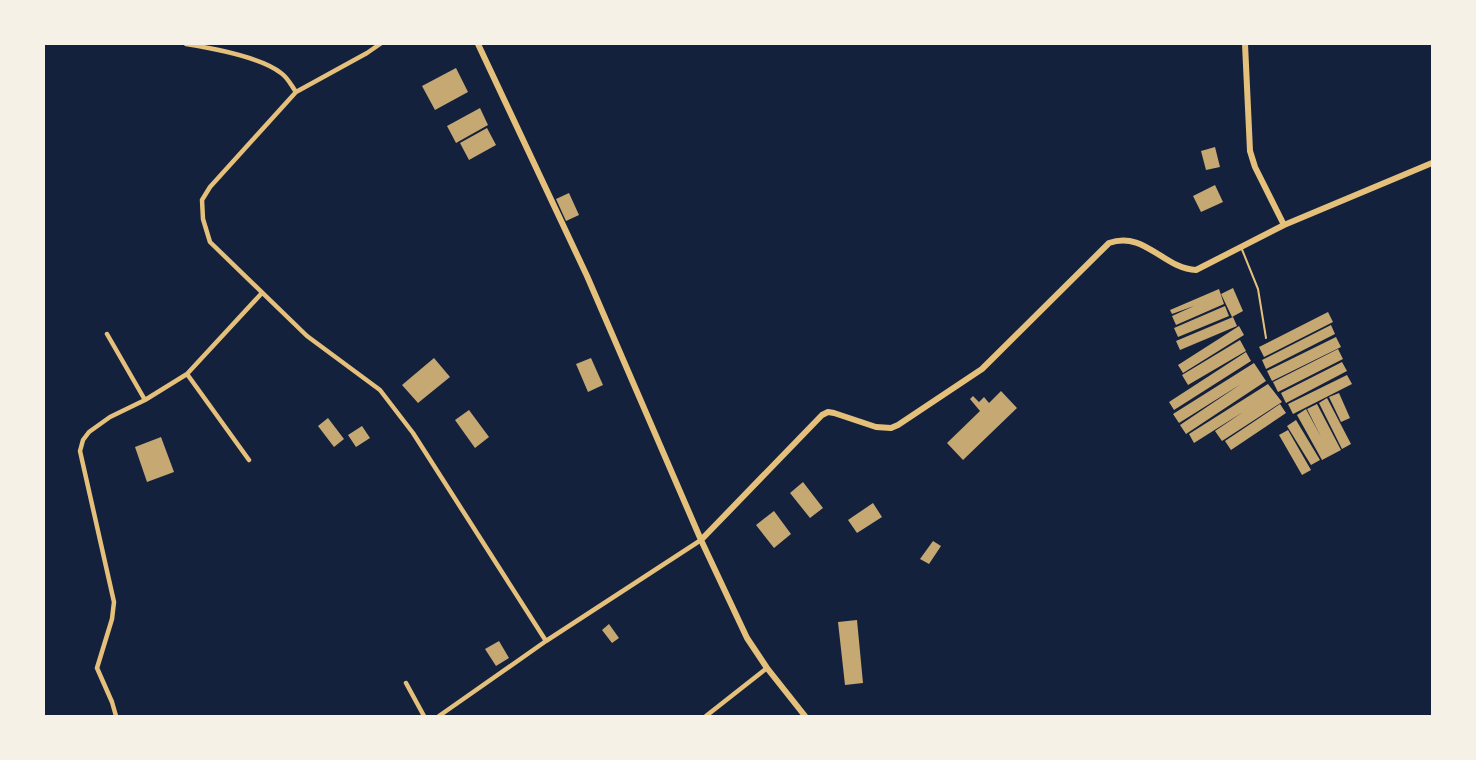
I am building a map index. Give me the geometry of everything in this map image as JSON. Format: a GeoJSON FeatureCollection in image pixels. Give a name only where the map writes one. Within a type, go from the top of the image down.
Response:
{"type":"FeatureCollection","features":[{"type":"Feature","properties":{"kind":"street"},"geometry":{"type":"LineString","coordinates":[[186,44],[235,54],[274,68],[286,77],[296,92]]}},
{"type":"Feature","properties":{"kind":"street"},"geometry":{"type":"LineString","coordinates":[[380,44],[296,92],[222,172],[202,200],[203,219],[210,242],[261,294],[307,336],[380,390],[392,404],[413,433],[546,641]]}},
{"type":"Feature","properties":{"kind":"street"},"geometry":{"type":"LineString","coordinates":[[478,44],[586,276],[701,540],[747,638],[805,717]]}},
{"type":"Feature","properties":{"kind":"street"},"geometry":{"type":"LineString","coordinates":[[1245,44],[1250,150],[1255,168],[1284,225]]}},
{"type":"Feature","properties":{"kind":"street"},"geometry":{"type":"LineString","coordinates":[[439,717],[546,641],[701,540],[822,415],[828,412],[834,413],[882,428],[898,425],[982,369],[1109,243],[1119,239],[1131,240],[1191,270],[1203,268],[1284,225],[1432,163]]}},
{"type":"Feature","properties":{"kind":"street"},"geometry":{"type":"LineString","coordinates":[[116,717],[97,668],[112,619],[114,602],[81,446],[88,432],[110,417],[145,400],[186,375],[261,294]]}},
{"type":"Feature","properties":{"kind":"street"},"geometry":{"type":"LineString","coordinates":[[107,334],[145,400]]}},
{"type":"Feature","properties":{"kind":"street"},"geometry":{"type":"LineString","coordinates":[[186,375],[249,460]]}},
{"type":"Feature","properties":{"kind":"street"},"geometry":{"type":"LineString","coordinates":[[706,717],[767,668]]}},
{"type":"Feature","properties":{"kind":"street"},"geometry":{"type":"LineString","coordinates":[[406,683],[424,717]]}},
{"type":"Feature","properties":{"kind":"lane"},"geometry":{"type":"LineString","coordinates":[[1241,247],[1258,289],[1266,338]]}},
{"type":"Feature","properties":{"kind":"building"},"geometry":{"type":"Polygon","coordinates":[[[456,68],[468,92],[435,110],[422,86],[456,68]]]}},
{"type":"Feature","properties":{"kind":"building"},"geometry":{"type":"Polygon","coordinates":[[[480,108],[488,125],[456,143],[447,126],[480,108]]]}},
{"type":"Feature","properties":{"kind":"building"},"geometry":{"type":"Polygon","coordinates":[[[487,128],[496,145],[469,160],[460,143],[487,128]]]}},
{"type":"Feature","properties":{"kind":"building"},"geometry":{"type":"Polygon","coordinates":[[[1215,147],[1220,167],[1206,170],[1201,151],[1215,147]]]}},
{"type":"Feature","properties":{"kind":"building"},"geometry":{"type":"Polygon","coordinates":[[[1215,185],[1223,202],[1201,212],[1193,196],[1215,185]]]}},
{"type":"Feature","properties":{"kind":"building"},"geometry":{"type":"Polygon","coordinates":[[[569,193],[579,215],[566,221],[556,199],[569,193]]]}},
{"type":"Feature","properties":{"kind":"building"},"geometry":{"type":"Polygon","coordinates":[[[1233,288],[1243,311],[1232,317],[1221,294],[1233,288]]]}},
{"type":"Feature","properties":{"kind":"building"},"geometry":{"type":"Polygon","coordinates":[[[1219,289],[1224,304],[1176,325],[1172,316],[1194,306],[1172,314],[1170,310],[1219,289]]]}},
{"type":"Feature","properties":{"kind":"building"},"geometry":{"type":"Polygon","coordinates":[[[1225,306],[1229,316],[1178,337],[1174,328],[1225,306]]]}},
{"type":"Feature","properties":{"kind":"building"},"geometry":{"type":"Polygon","coordinates":[[[1328,312],[1333,322],[1264,357],[1259,347],[1328,312]]]}},
{"type":"Feature","properties":{"kind":"building"},"geometry":{"type":"Polygon","coordinates":[[[1233,317],[1237,326],[1180,350],[1176,341],[1233,317]]]}},
{"type":"Feature","properties":{"kind":"building"},"geometry":{"type":"Polygon","coordinates":[[[1331,325],[1335,334],[1266,369],[1262,360],[1331,325]]]}},
{"type":"Feature","properties":{"kind":"building"},"geometry":{"type":"Polygon","coordinates":[[[1239,326],[1244,335],[1183,373],[1178,365],[1239,326]]]}},
{"type":"Feature","properties":{"kind":"building"},"geometry":{"type":"Polygon","coordinates":[[[1336,337],[1341,347],[1272,381],[1267,371],[1336,337]]]}},
{"type":"Feature","properties":{"kind":"building"},"geometry":{"type":"Polygon","coordinates":[[[1240,340],[1246,351],[1188,385],[1182,375],[1240,340]]]}},
{"type":"Feature","properties":{"kind":"building"},"geometry":{"type":"Polygon","coordinates":[[[1338,349],[1343,359],[1278,392],[1273,382],[1338,349]]]}},
{"type":"Feature","properties":{"kind":"building"},"geometry":{"type":"Polygon","coordinates":[[[1246,352],[1251,361],[1174,410],[1169,402],[1246,352]]]}},
{"type":"Feature","properties":{"kind":"building"},"geometry":{"type":"Polygon","coordinates":[[[434,358],[450,377],[418,403],[402,385],[434,358]]]}},
{"type":"Feature","properties":{"kind":"building"},"geometry":{"type":"Polygon","coordinates":[[[591,358],[603,385],[588,392],[576,364],[591,358]]]}},
{"type":"Feature","properties":{"kind":"building"},"geometry":{"type":"Polygon","coordinates":[[[1342,362],[1347,371],[1286,403],[1281,393],[1342,362]]]}},
{"type":"Feature","properties":{"kind":"building"},"geometry":{"type":"Polygon","coordinates":[[[1254,363],[1266,381],[1186,434],[1180,425],[1241,384],[1179,423],[1173,414],[1254,363]]]}},
{"type":"Feature","properties":{"kind":"building"},"geometry":{"type":"Polygon","coordinates":[[[1347,375],[1352,384],[1293,414],[1288,404],[1347,375]]]}},
{"type":"Feature","properties":{"kind":"building"},"geometry":{"type":"Polygon","coordinates":[[[1268,384],[1282,402],[1222,441],[1215,431],[1243,412],[1194,443],[1189,434],[1268,384]]]}},
{"type":"Feature","properties":{"kind":"building"},"geometry":{"type":"Polygon","coordinates":[[[1001,391],[1017,408],[963,460],[947,443],[980,411],[970,399],[973,396],[979,402],[984,397],[989,403],[1001,391]]]}},
{"type":"Feature","properties":{"kind":"building"},"geometry":{"type":"Polygon","coordinates":[[[1339,393],[1350,418],[1341,422],[1329,397],[1339,393]]]}},
{"type":"Feature","properties":{"kind":"building"},"geometry":{"type":"Polygon","coordinates":[[[1327,398],[1351,444],[1342,449],[1319,403],[1327,398]]]}},
{"type":"Feature","properties":{"kind":"building"},"geometry":{"type":"Polygon","coordinates":[[[1280,404],[1286,413],[1231,450],[1225,441],[1280,404]]]}},
{"type":"Feature","properties":{"kind":"building"},"geometry":{"type":"Polygon","coordinates":[[[1317,404],[1341,450],[1322,460],[1297,415],[1306,409],[1321,437],[1307,409],[1317,404]]]}},
{"type":"Feature","properties":{"kind":"building"},"geometry":{"type":"Polygon","coordinates":[[[469,410],[489,437],[475,448],[455,420],[469,410]]]}},
{"type":"Feature","properties":{"kind":"building"},"geometry":{"type":"Polygon","coordinates":[[[328,418],[344,439],[334,447],[318,426],[328,418]]]}},
{"type":"Feature","properties":{"kind":"building"},"geometry":{"type":"Polygon","coordinates":[[[1296,420],[1320,460],[1311,465],[1287,426],[1296,420]]]}},
{"type":"Feature","properties":{"kind":"building"},"geometry":{"type":"Polygon","coordinates":[[[362,426],[370,438],[356,447],[348,435],[362,426]]]}},
{"type":"Feature","properties":{"kind":"building"},"geometry":{"type":"Polygon","coordinates":[[[1288,430],[1311,470],[1302,475],[1279,435],[1288,430]]]}},
{"type":"Feature","properties":{"kind":"building"},"geometry":{"type":"Polygon","coordinates":[[[161,437],[174,472],[147,482],[135,447],[161,437]]]}},
{"type":"Feature","properties":{"kind":"building"},"geometry":{"type":"Polygon","coordinates":[[[803,482],[823,508],[810,518],[790,493],[803,482]]]}},
{"type":"Feature","properties":{"kind":"building"},"geometry":{"type":"Polygon","coordinates":[[[873,503],[882,517],[857,533],[848,520],[873,503]]]}},
{"type":"Feature","properties":{"kind":"building"},"geometry":{"type":"Polygon","coordinates":[[[774,511],[791,534],[774,548],[756,525],[774,511]]]}},
{"type":"Feature","properties":{"kind":"building"},"geometry":{"type":"Polygon","coordinates":[[[933,541],[941,546],[929,564],[920,559],[933,541]]]}},
{"type":"Feature","properties":{"kind":"building"},"geometry":{"type":"Polygon","coordinates":[[[857,620],[863,683],[845,685],[838,622],[857,620]]]}},
{"type":"Feature","properties":{"kind":"building"},"geometry":{"type":"Polygon","coordinates":[[[609,624],[619,638],[612,643],[602,630],[609,624]]]}},
{"type":"Feature","properties":{"kind":"building"},"geometry":{"type":"Polygon","coordinates":[[[499,641],[509,658],[496,666],[485,649],[499,641]]]}}]}
